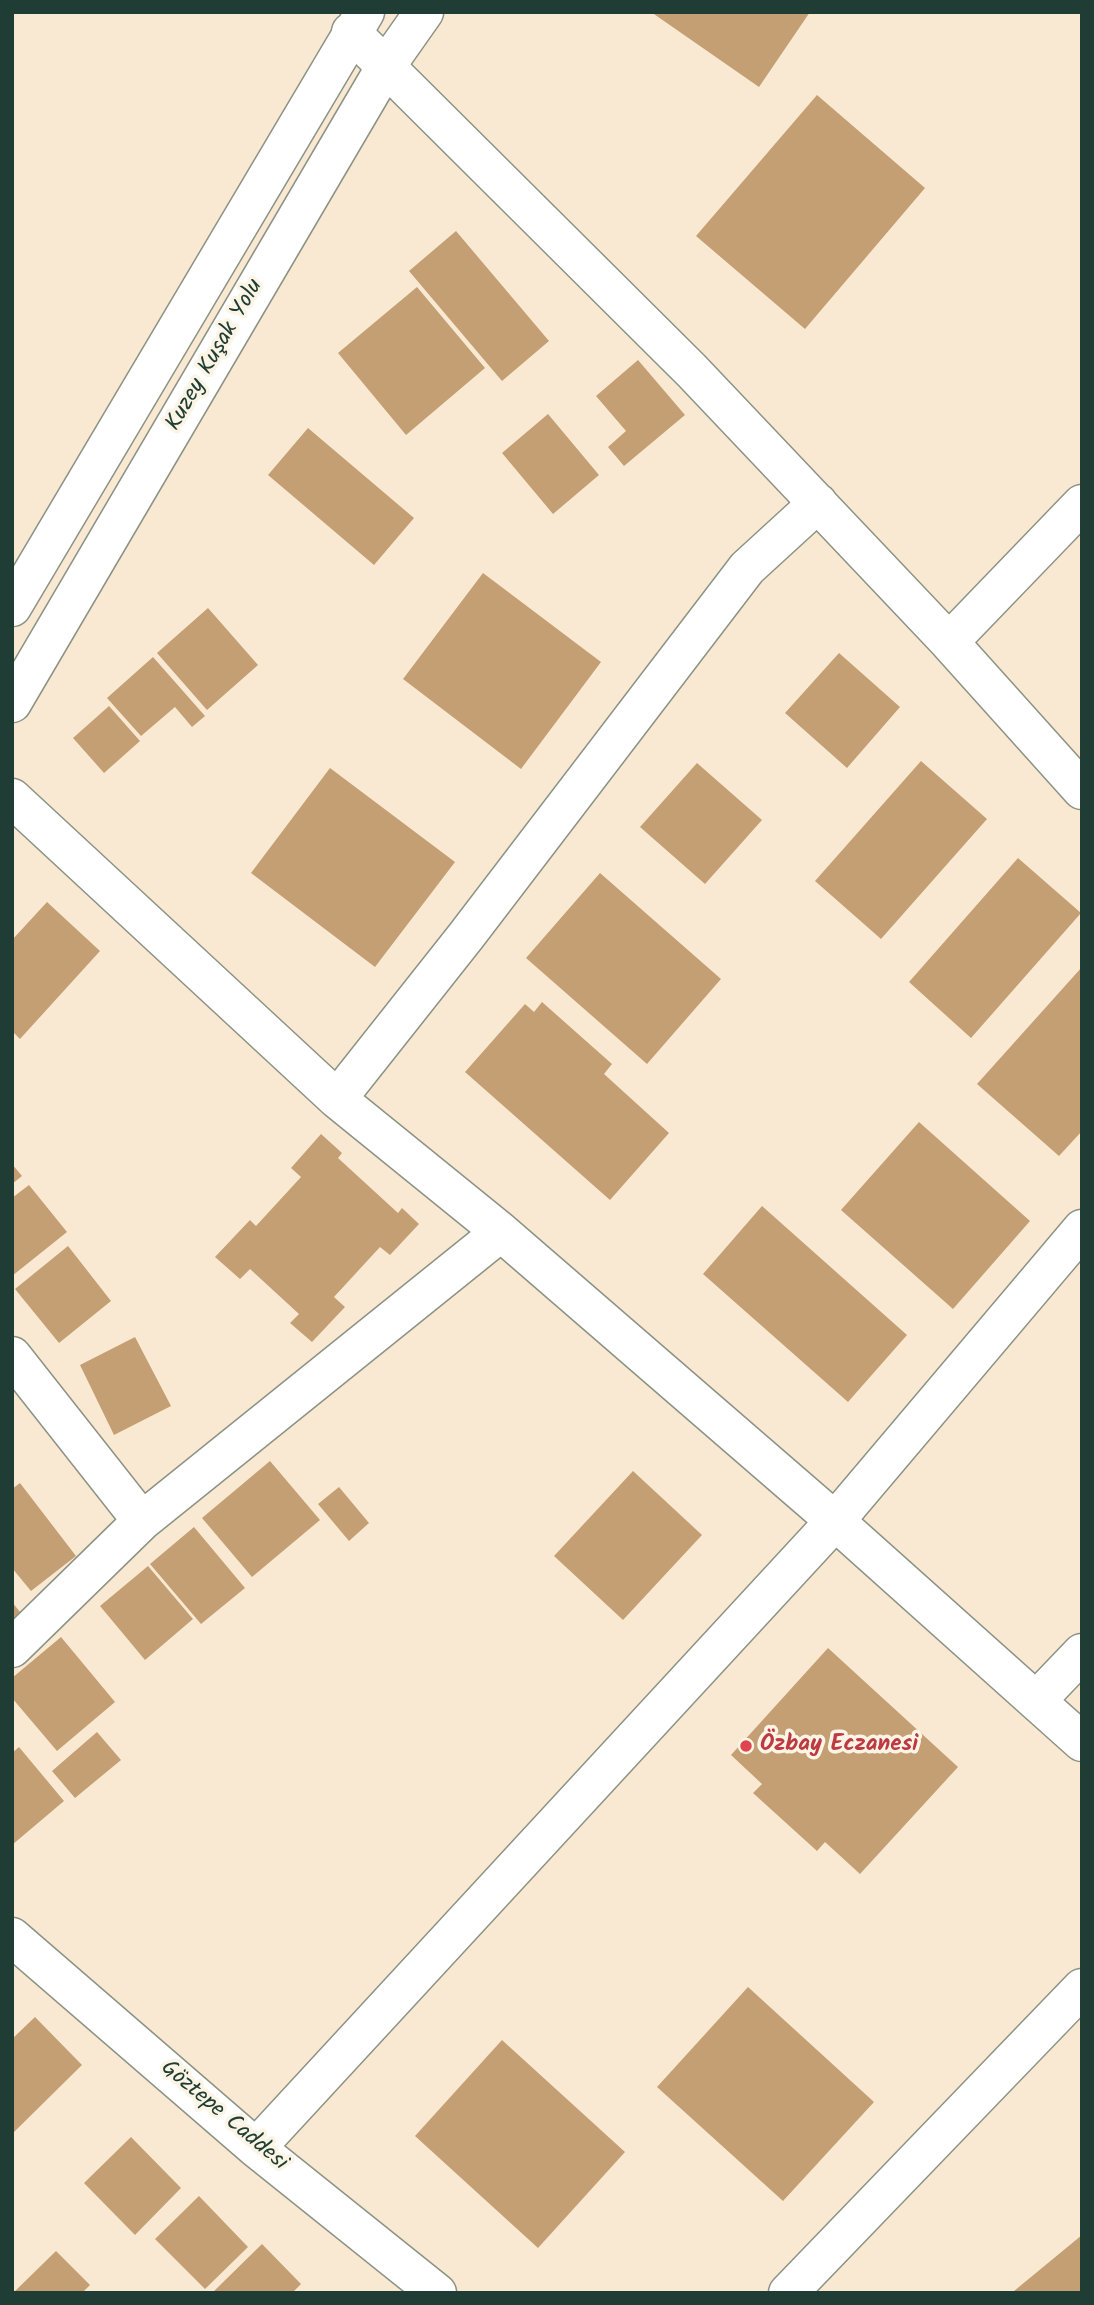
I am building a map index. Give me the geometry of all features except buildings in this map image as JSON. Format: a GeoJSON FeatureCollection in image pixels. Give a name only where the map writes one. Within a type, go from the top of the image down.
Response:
{"type":"FeatureCollection","features":[{"type":"Feature","properties":{"kind":"street","name":"Kuzey Kuşak Yolu"},"geometry":{"type":"LineString","coordinates":[[12,703],[386,66],[424,12]]}},
{"type":"Feature","properties":{"kind":"street","name":"Kuzey Kuşak Yolu"},"geometry":{"type":"LineString","coordinates":[[12,607],[358,22]]}},
{"type":"Feature","properties":{"kind":"street"},"geometry":{"type":"LineString","coordinates":[[358,22],[386,66],[692,371],[949,642],[1082,790]]}},
{"type":"Feature","properties":{"kind":"street"},"geometry":{"type":"LineString","coordinates":[[337,1099],[466,936],[747,568],[818,503]]}},
{"type":"Feature","properties":{"kind":"street"},"geometry":{"type":"LineString","coordinates":[[949,642],[1082,504]]}},
{"type":"Feature","properties":{"kind":"street"},"geometry":{"type":"LineString","coordinates":[[12,798],[337,1099],[501,1232],[835,1521],[1082,1742]]}},
{"type":"Feature","properties":{"kind":"street"},"geometry":{"type":"LineString","coordinates":[[256,2148],[835,1521],[1082,1229]]}},
{"type":"Feature","properties":{"kind":"street"},"geometry":{"type":"LineString","coordinates":[[12,1648],[142,1521],[501,1232]]}},
{"type":"Feature","properties":{"kind":"street"},"geometry":{"type":"LineString","coordinates":[[12,1356],[142,1521]]}},
{"type":"Feature","properties":{"kind":"street"},"geometry":{"type":"LineString","coordinates":[[1036,1701],[1082,1653]]}},
{"type":"Feature","properties":{"kind":"street","name":"Göztepe Caddesi"},"geometry":{"type":"LineString","coordinates":[[12,1937],[256,2148],[437,2293]]}},
{"type":"Feature","properties":{"kind":"street"},"geometry":{"type":"LineString","coordinates":[[788,2293],[1082,1988]]}},
{"type":"Feature","properties":{"kind":"place","name":"Özbay Eczanesi"},"geometry":{"type":"Point","coordinates":[746,1746]}}]}
